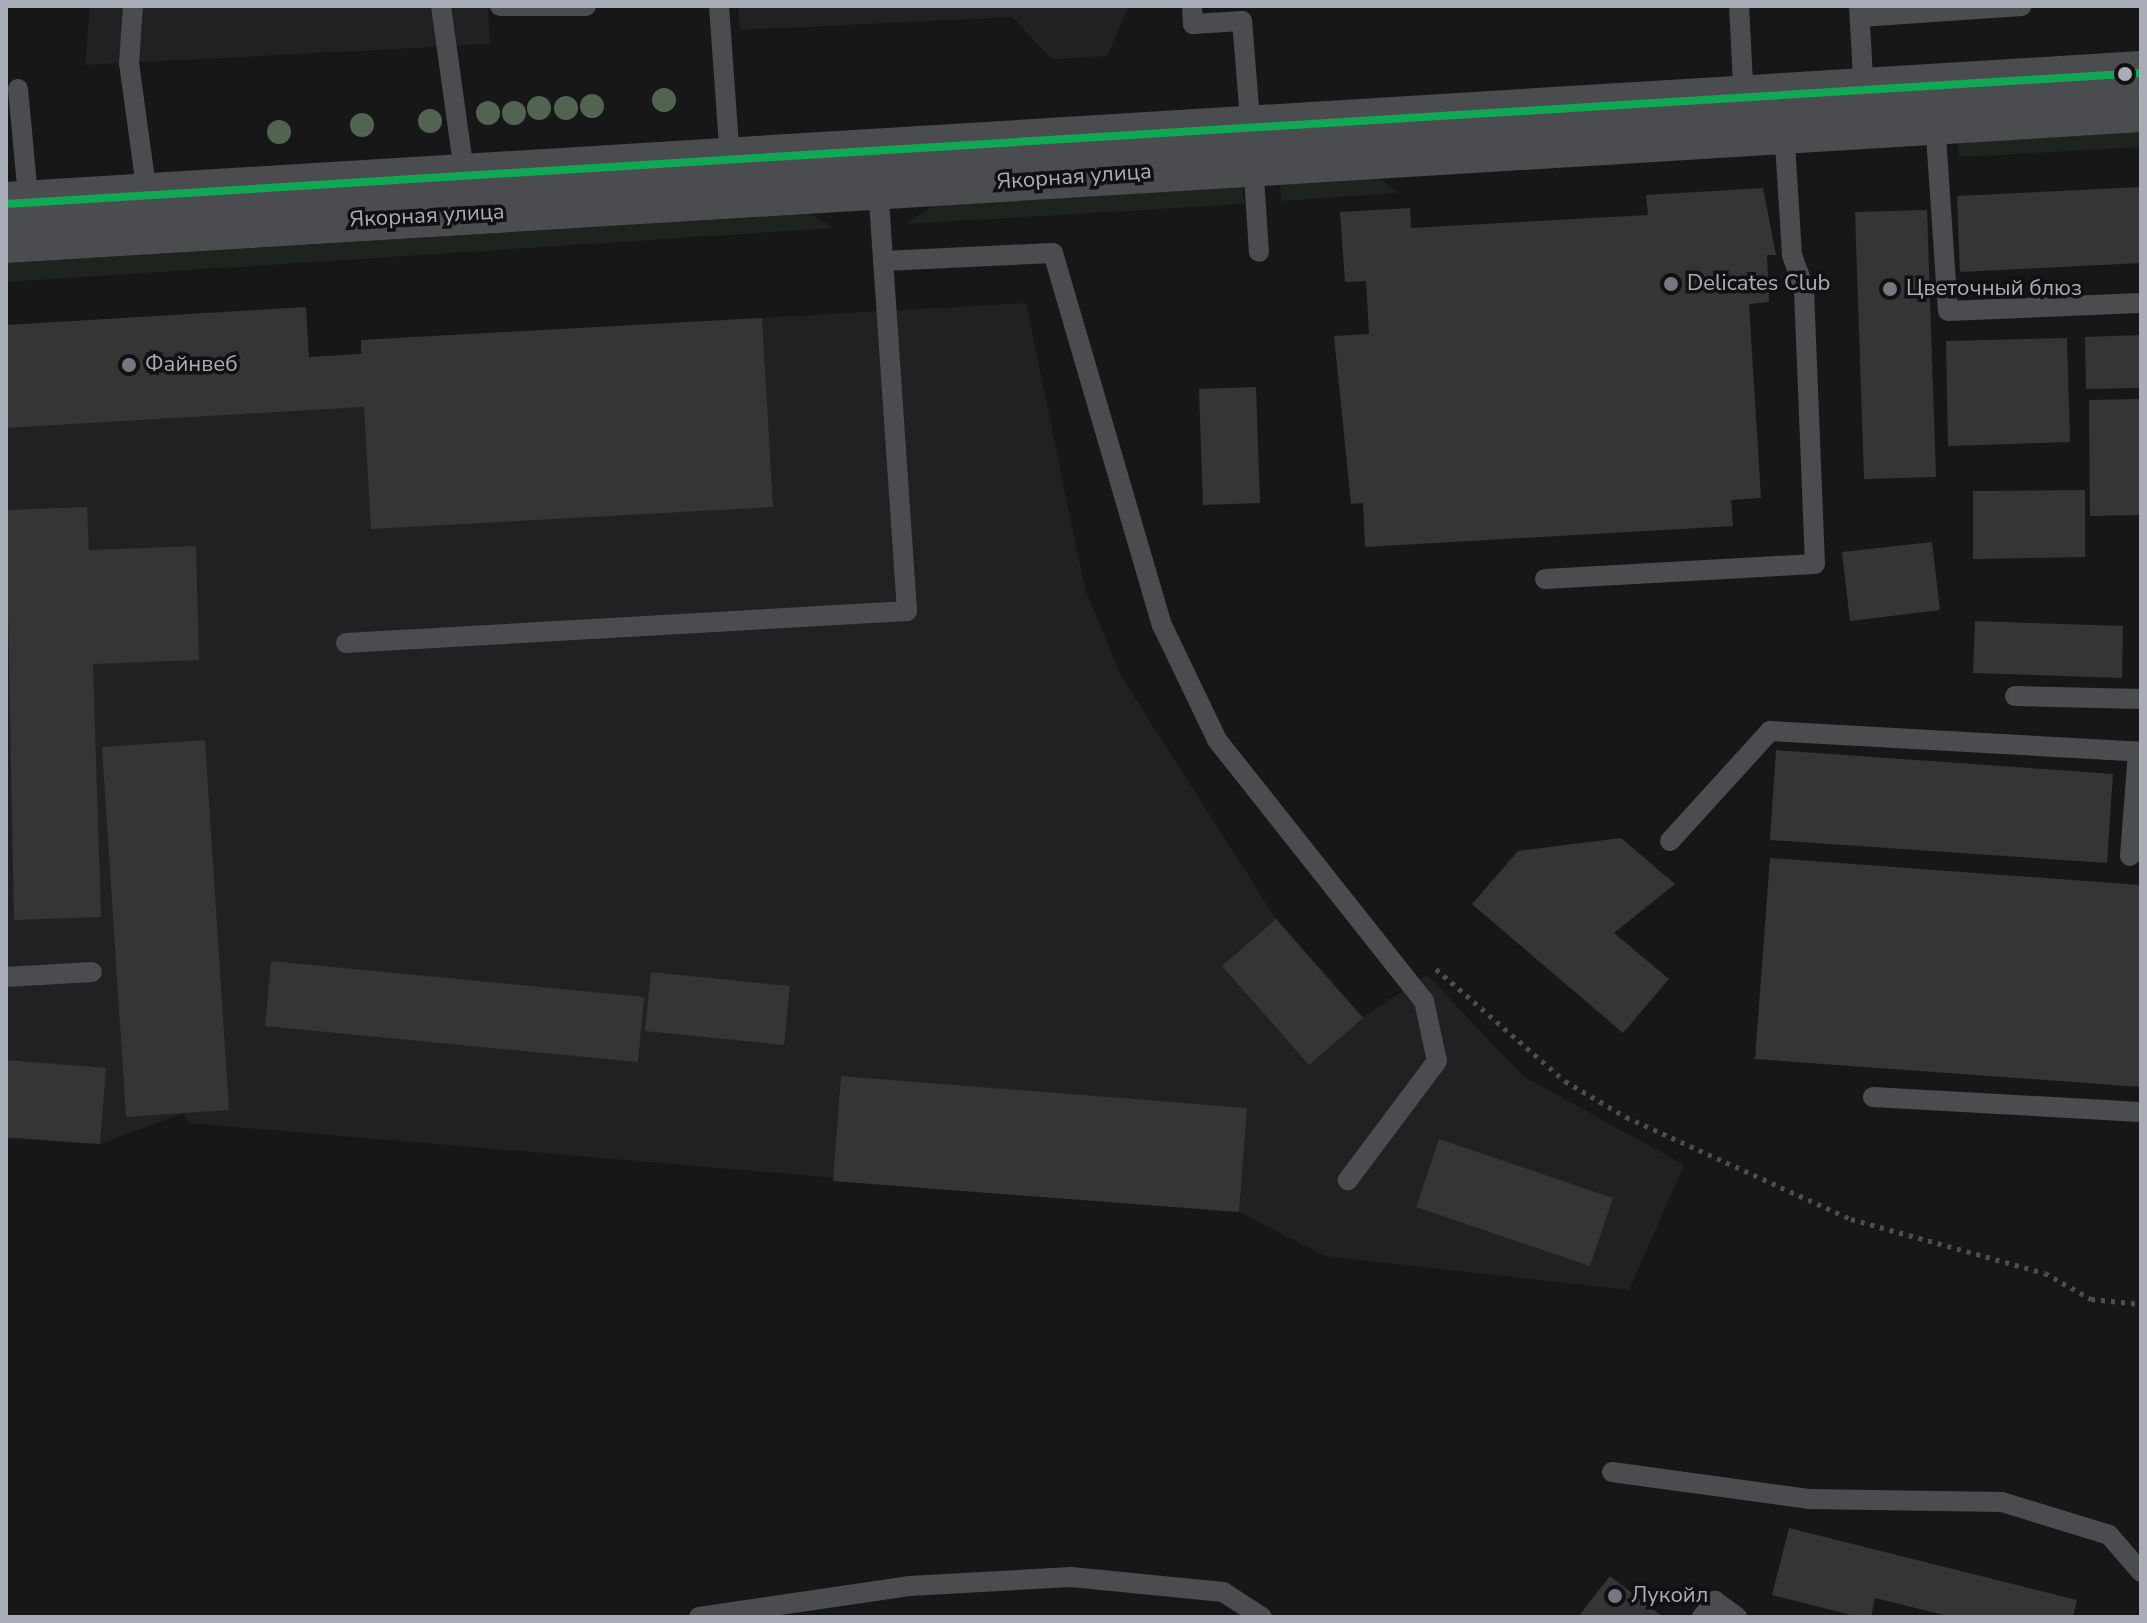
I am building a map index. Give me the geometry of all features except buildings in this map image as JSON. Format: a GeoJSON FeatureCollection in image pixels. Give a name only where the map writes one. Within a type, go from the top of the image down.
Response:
{"type":"FeatureCollection","features":[{"type":"Feature","properties":{"kind":"street","name":"Якорная улица"},"geometry":{"type":"LineString","coordinates":[[18,222],[1865,109],[1934,104],[2141,73]]}},
{"type":"Feature","properties":{"kind":"street","name":"Якорная улица"},"geometry":{"type":"LineString","coordinates":[[1934,104],[2141,110]]}},
{"type":"Feature","properties":{"kind":"street","name":"Якорная улица"},"geometry":{"type":"LineString","coordinates":[[466,195],[730,159],[877,170]]}},
{"type":"Feature","properties":{"kind":"lane"},"geometry":{"type":"LineString","coordinates":[[133,6],[129,63],[149,214]]}},
{"type":"Feature","properties":{"kind":"lane"},"geometry":{"type":"LineString","coordinates":[[441,6],[466,195]]}},
{"type":"Feature","properties":{"kind":"lane"},"geometry":{"type":"LineString","coordinates":[[500,6],[586,6]]}},
{"type":"Feature","properties":{"kind":"lane"},"geometry":{"type":"LineString","coordinates":[[719,6],[730,159]]}},
{"type":"Feature","properties":{"kind":"lane"},"geometry":{"type":"LineString","coordinates":[[1192,6],[1193,24],[1242,21],[1259,252]]}},
{"type":"Feature","properties":{"kind":"lane"},"geometry":{"type":"LineString","coordinates":[[1545,579],[1815,564],[1804,288],[1792,255],[1739,6]]}},
{"type":"Feature","properties":{"kind":"lane"},"geometry":{"type":"LineString","coordinates":[[1865,109],[1860,11],[2022,6]]}},
{"type":"Feature","properties":{"kind":"lane"},"geometry":{"type":"LineString","coordinates":[[18,89],[18,222]]}},
{"type":"Feature","properties":{"kind":"lane"},"geometry":{"type":"LineString","coordinates":[[1934,104],[1948,311],[2141,303]]}},
{"type":"Feature","properties":{"kind":"lane"},"geometry":{"type":"LineString","coordinates":[[346,643],[907,611],[877,170]]}},
{"type":"Feature","properties":{"kind":"lane"},"geometry":{"type":"LineString","coordinates":[[883,261],[1053,253],[1162,625],[1217,740],[1401,966],[1424,1001],[1437,1061],[1348,1180]]}},
{"type":"Feature","properties":{"kind":"lane"},"geometry":{"type":"LineString","coordinates":[[2015,696],[2141,699]]}},
{"type":"Feature","properties":{"kind":"lane"},"geometry":{"type":"LineString","coordinates":[[1670,841],[1770,731],[2140,752],[2130,856]]}},
{"type":"Feature","properties":{"kind":"lane"},"geometry":{"type":"LineString","coordinates":[[6,977],[92,972]]}},
{"type":"Feature","properties":{"kind":"lane"},"geometry":{"type":"LineString","coordinates":[[1873,1097],[2141,1112]]}},
{"type":"Feature","properties":{"kind":"lane"},"geometry":{"type":"LineString","coordinates":[[1612,1472],[1810,1499],[2002,1502],[2109,1535],[2141,1572]]}},
{"type":"Feature","properties":{"kind":"lane"},"geometry":{"type":"LineString","coordinates":[[699,1617],[909,1586],[1071,1577],[1223,1592],[1262,1617]]}},
{"type":"Feature","properties":{"kind":"lane"},"geometry":{"type":"LineString","coordinates":[[1702,1617],[1715,1601],[1737,1617]]}},
{"type":"Feature","properties":{"kind":"path"},"geometry":{"type":"LineString","coordinates":[[1401,966],[1443,970],[1565,1081],[1775,1185],[1851,1219],[2045,1273],[2091,1299],[2141,1304]]}},
{"type":"Feature","properties":{"kind":"shaded area"},"geometry":{"type":"Polygon","coordinates":[[[90,6],[488,6],[490,44],[85,65],[90,6]]]}},
{"type":"Feature","properties":{"kind":"shaded area"},"geometry":{"type":"Polygon","coordinates":[[[738,6],[1129,6],[1107,56],[1052,59],[1012,17],[740,30],[738,6]]]}},
{"type":"Feature","properties":{"kind":"shaded area"},"geometry":{"type":"Polygon","coordinates":[[[2141,132],[2141,147],[1959,157],[1958,143],[2141,132]]]}},
{"type":"Feature","properties":{"kind":"shaded area"},"geometry":{"type":"Polygon","coordinates":[[[1379,178],[1399,193],[1281,201],[1280,184],[1379,178]]]}},
{"type":"Feature","properties":{"kind":"shaded area"},"geometry":{"type":"Polygon","coordinates":[[[1243,186],[1244,204],[905,224],[933,206],[1243,186]]]}},
{"type":"Feature","properties":{"kind":"shaded area"},"geometry":{"type":"Polygon","coordinates":[[[810,214],[835,228],[6,282],[6,263],[810,214]]]}},
{"type":"Feature","properties":{"kind":"shaded area"},"geometry":{"type":"Polygon","coordinates":[[[1026,303],[1085,589],[1121,676],[1276,919],[1363,1017],[1427,975],[1523,1076],[1684,1165],[1629,1290],[1325,1256],[1239,1212],[189,1123],[184,1113],[100,1144],[6,1139],[6,428],[364,407],[361,340],[1026,303]]]}},
{"type":"Feature","properties":{"kind":"transit line"},"geometry":{"type":"LineString","coordinates":[[6,204],[2141,73]]}},
{"type":"Feature","properties":{"kind":"place","name":"Delicates Club"},"geometry":{"type":"Point","coordinates":[1671,284]}},
{"type":"Feature","properties":{"kind":"place","name":"Цветочный блюз"},"geometry":{"type":"Point","coordinates":[1890,289]}},
{"type":"Feature","properties":{"kind":"place","name":"Файнвеб"},"geometry":{"type":"Point","coordinates":[129,365]}},
{"type":"Feature","properties":{"kind":"place","name":"Лукойл"},"geometry":{"type":"Point","coordinates":[1615,1596]}}]}
